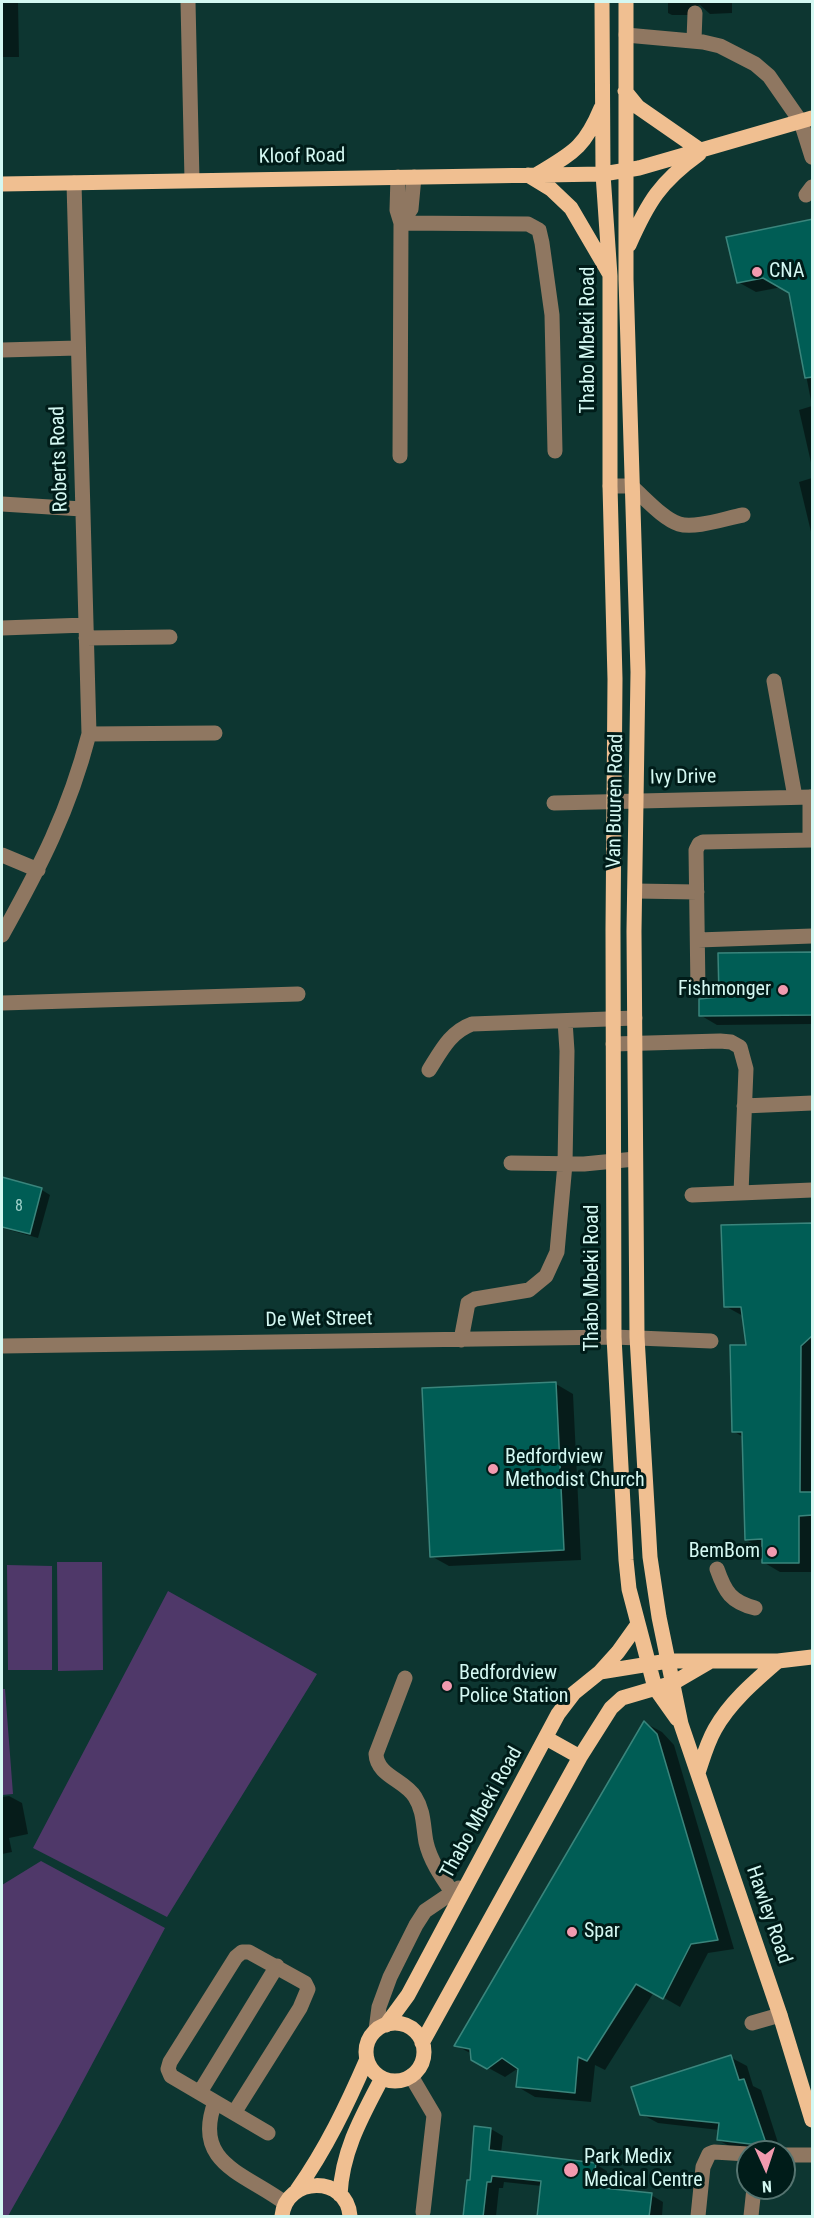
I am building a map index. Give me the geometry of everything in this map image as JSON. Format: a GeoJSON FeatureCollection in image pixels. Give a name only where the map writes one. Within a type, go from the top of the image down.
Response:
{"type":"FeatureCollection","features":[{"type":"Feature","properties":{"kind":"main road","name":"Thabo Mbeki Road"},"geometry":{"type":"LineString","coordinates":[[602,2],[603,174],[610,276],[610,486],[615,679]]}},
{"type":"Feature","properties":{"kind":"main road","name":"Thabo Mbeki Road"},"geometry":{"type":"LineString","coordinates":[[626,2],[626,250],[638,672]]}},
{"type":"Feature","properties":{"kind":"main road"},"geometry":{"type":"LineString","coordinates":[[626,91],[638,107],[704,149]]}},
{"type":"Feature","properties":{"kind":"main road"},"geometry":{"type":"LineString","coordinates":[[603,103],[594,125],[580,146],[571,154],[532,175],[571,208],[610,276]]}},
{"type":"Feature","properties":{"kind":"main road"},"geometry":{"type":"LineString","coordinates":[[626,171],[807,120]]}},
{"type":"Feature","properties":{"kind":"main road"},"geometry":{"type":"LineString","coordinates":[[626,250],[653,196],[666,181],[704,149]]}},
{"type":"Feature","properties":{"kind":"main road","name":"Kloof Road"},"geometry":{"type":"LineString","coordinates":[[2,184],[603,174],[626,171]]}},
{"type":"Feature","properties":{"kind":"main road","name":"Van Buuren Road"},"geometry":{"type":"LineString","coordinates":[[635,1018],[638,672]]}},
{"type":"Feature","properties":{"kind":"main road","name":"Van Buuren Road"},"geometry":{"type":"LineString","coordinates":[[613,929],[615,679]]}},
{"type":"Feature","properties":{"kind":"main road","name":"Thabo Mbeki Road"},"geometry":{"type":"LineString","coordinates":[[381,2028],[408,1995],[459,1888],[558,1714],[574,1693],[600,1672],[618,1652],[638,1624],[629,1589],[626,1560],[614,1337],[613,929]]}},
{"type":"Feature","properties":{"kind":"main road"},"geometry":{"type":"LineString","coordinates":[[635,1018],[638,1337],[650,1557],[668,1661]]}},
{"type":"Feature","properties":{"kind":"main road"},"geometry":{"type":"LineString","coordinates":[[638,1624],[648,1665]]}},
{"type":"Feature","properties":{"kind":"main road"},"geometry":{"type":"LineString","coordinates":[[600,1672],[668,1661],[778,1661],[813,1657]]}},
{"type":"Feature","properties":{"kind":"main road","name":"Hawley Road"},"geometry":{"type":"LineString","coordinates":[[668,1661],[681,1724],[780,2015],[813,2120]]}},
{"type":"Feature","properties":{"kind":"main road"},"geometry":{"type":"LineString","coordinates":[[698,1773],[714,1731],[728,1710],[778,1661]]}},
{"type":"Feature","properties":{"kind":"main road"},"geometry":{"type":"LineString","coordinates":[[422,2043],[580,1757],[611,1708],[622,1698],[673,1683],[709,1662]]}},
{"type":"Feature","properties":{"kind":"main road","name":"Hawley Road"},"geometry":{"type":"LineString","coordinates":[[648,1665],[655,1688],[681,1724]]}},
{"type":"Feature","properties":{"kind":"main road"},"geometry":{"type":"LineString","coordinates":[[546,1738],[580,1757]]}},
{"type":"Feature","properties":{"kind":"main road"},"geometry":{"type":"LineString","coordinates":[[395,2023],[412,2029],[422,2043],[424,2052],[422,2062],[411,2076],[401,2080],[381,2078],[370,2067],[367,2059],[367,2043],[381,2028],[395,2023]]}},
{"type":"Feature","properties":{"kind":"main road"},"geometry":{"type":"LineString","coordinates":[[283,2210],[315,2164],[367,2059]]}},
{"type":"Feature","properties":{"kind":"main road"},"geometry":{"type":"LineString","coordinates":[[340,2195],[343,2163],[348,2146],[381,2078]]}},
{"type":"Feature","properties":{"kind":"main road"},"geometry":{"type":"LineString","coordinates":[[297,2190],[316,2185],[327,2186],[340,2195],[349,2210],[350,2217]]}},
{"type":"Feature","properties":{"kind":"street"},"geometry":{"type":"LineString","coordinates":[[188,2],[192,180]]}},
{"type":"Feature","properties":{"kind":"street"},"geometry":{"type":"LineString","coordinates":[[694,40],[695,13]]}},
{"type":"Feature","properties":{"kind":"street"},"geometry":{"type":"LineString","coordinates":[[626,35],[694,40],[720,46],[755,64],[769,76],[807,120],[813,157]]}},
{"type":"Feature","properties":{"kind":"street"},"geometry":{"type":"LineString","coordinates":[[398,177],[397,210],[401,224],[400,456]]}},
{"type":"Feature","properties":{"kind":"street"},"geometry":{"type":"LineString","coordinates":[[401,224],[411,209],[414,177]]}},
{"type":"Feature","properties":{"kind":"street","name":"Roberts Road"},"geometry":{"type":"LineString","coordinates":[[2,935],[38,870],[68,805],[89,734],[74,183]]}},
{"type":"Feature","properties":{"kind":"street"},"geometry":{"type":"LineString","coordinates":[[401,224],[528,224],[538,230],[542,243],[552,315],[555,451]]}},
{"type":"Feature","properties":{"kind":"street"},"geometry":{"type":"LineString","coordinates":[[2,350],[78,348]]}},
{"type":"Feature","properties":{"kind":"street"},"geometry":{"type":"LineString","coordinates":[[610,486],[631,486],[669,519],[679,524],[699,524],[743,515]]}},
{"type":"Feature","properties":{"kind":"street"},"geometry":{"type":"LineString","coordinates":[[2,504],[82,509]]}},
{"type":"Feature","properties":{"kind":"street"},"geometry":{"type":"LineString","coordinates":[[2,628],[170,637]]}},
{"type":"Feature","properties":{"kind":"street"},"geometry":{"type":"LineString","coordinates":[[698,990],[697,846],[703,842],[811,840],[806,797],[774,681]]}},
{"type":"Feature","properties":{"kind":"street"},"geometry":{"type":"LineString","coordinates":[[89,734],[215,733]]}},
{"type":"Feature","properties":{"kind":"street","name":"Ivy Drive"},"geometry":{"type":"LineString","coordinates":[[554,803],[806,797]]}},
{"type":"Feature","properties":{"kind":"street"},"geometry":{"type":"LineString","coordinates":[[2,855],[38,870]]}},
{"type":"Feature","properties":{"kind":"street"},"geometry":{"type":"LineString","coordinates":[[635,891],[697,892]]}},
{"type":"Feature","properties":{"kind":"street"},"geometry":{"type":"LineString","coordinates":[[698,940],[813,936]]}},
{"type":"Feature","properties":{"kind":"street"},"geometry":{"type":"LineString","coordinates":[[2,1003],[298,994]]}},
{"type":"Feature","properties":{"kind":"street"},"geometry":{"type":"LineString","coordinates":[[429,1070],[460,1028],[472,1024],[635,1018]]}},
{"type":"Feature","properties":{"kind":"street"},"geometry":{"type":"LineString","coordinates":[[461,1340],[468,1303],[475,1299],[529,1290],[546,1276],[557,1252],[565,1164],[567,1051],[565,1021]]}},
{"type":"Feature","properties":{"kind":"street"},"geometry":{"type":"LineString","coordinates":[[613,1044],[731,1041],[740,1047],[746,1069],[741,1193]]}},
{"type":"Feature","properties":{"kind":"street"},"geometry":{"type":"LineString","coordinates":[[744,1106],[813,1103]]}},
{"type":"Feature","properties":{"kind":"street"},"geometry":{"type":"LineString","coordinates":[[511,1163],[565,1164],[635,1159]]}},
{"type":"Feature","properties":{"kind":"street"},"geometry":{"type":"LineString","coordinates":[[692,1195],[813,1190]]}},
{"type":"Feature","properties":{"kind":"street","name":"De Wet Street"},"geometry":{"type":"LineString","coordinates":[[2,1346],[614,1337],[711,1341]]}},
{"type":"Feature","properties":{"kind":"street"},"geometry":{"type":"LineString","coordinates":[[717,1569],[722,1582],[739,1605],[755,1608]]}},
{"type":"Feature","properties":{"kind":"street"},"geometry":{"type":"LineString","coordinates":[[381,2028],[379,2007],[390,1977],[416,1925],[425,1911],[459,1888],[430,1856],[421,1808],[414,1794],[376,1762],[376,1754],[405,1678]]}},
{"type":"Feature","properties":{"kind":"street"},"geometry":{"type":"LineString","coordinates":[[234,2113],[305,1999],[308,1989],[305,1983],[249,1952],[236,1957],[170,2062],[168,2069],[171,2076],[268,2133]]}},
{"type":"Feature","properties":{"kind":"street"},"geometry":{"type":"LineString","coordinates":[[200,2092],[277,1966]]}},
{"type":"Feature","properties":{"kind":"street"},"geometry":{"type":"LineString","coordinates":[[752,2023],[780,2015]]}},
{"type":"Feature","properties":{"kind":"street"},"geometry":{"type":"LineString","coordinates":[[411,2076],[434,2115],[423,2212]]}},
{"type":"Feature","properties":{"kind":"street"},"geometry":{"type":"LineString","coordinates":[[215,2102],[208,2128],[210,2142],[215,2152],[225,2164],[283,2210]]}},
{"type":"Feature","properties":{"kind":"street"},"geometry":{"type":"LineString","coordinates":[[698,2217],[703,2167],[709,2154],[714,2152],[736,2153]]}},
{"type":"Feature","properties":{"kind":"street"},"geometry":{"type":"LineString","coordinates":[[796,2155],[813,2154]]}},
{"type":"Feature","properties":{"kind":"street"},"geometry":{"type":"LineString","coordinates":[[751,2217],[753,2200]]}},
{"type":"Feature","properties":{"kind":"shaded area"},"geometry":{"type":"Polygon","coordinates":[[[57,1562],[102,1562],[103,1670],[58,1671],[57,1562]]]}},
{"type":"Feature","properties":{"kind":"shaded area"},"geometry":{"type":"Polygon","coordinates":[[[7,1565],[52,1566],[52,1670],[8,1670],[7,1565]]]}},
{"type":"Feature","properties":{"kind":"shaded area"},"geometry":{"type":"Polygon","coordinates":[[[168,1591],[317,1674],[167,1917],[33,1848],[168,1591]]]}},
{"type":"Feature","properties":{"kind":"shaded area"},"geometry":{"type":"Polygon","coordinates":[[[2,1689],[5,1689],[13,1794],[2,1795],[2,1689]]]}},
{"type":"Feature","properties":{"kind":"shaded area"},"geometry":{"type":"Polygon","coordinates":[[[41,1861],[165,1928],[8,2216],[2,2216],[2,1885],[41,1861]]]}},
{"type":"Feature","properties":{"kind":"building"},"geometry":{"type":"Polygon","coordinates":[[[813,219],[813,377],[805,378],[789,293],[763,278],[737,283],[726,237],[813,219]]]}},
{"type":"Feature","properties":{"kind":"building"},"geometry":{"type":"Polygon","coordinates":[[[813,952],[813,1015],[699,1016],[699,999],[719,997],[718,953],[813,952]]]}},
{"type":"Feature","properties":{"kind":"building"},"geometry":{"type":"Polygon","coordinates":[[[2,1177],[42,1188],[30,1234],[2,1227],[2,1177]]]}},
{"type":"Feature","properties":{"kind":"building"},"geometry":{"type":"Polygon","coordinates":[[[813,1223],[813,1335],[801,1346],[800,1492],[813,1492],[813,1515],[799,1516],[799,1563],[762,1563],[762,1539],[745,1540],[742,1432],[732,1432],[730,1345],[746,1345],[741,1307],[724,1307],[721,1225],[813,1223]]]}},
{"type":"Feature","properties":{"kind":"building","name":"Bedfordview Methodist Church"},"geometry":{"type":"Polygon","coordinates":[[[556,1382],[564,1550],[430,1557],[422,1388],[556,1382]]]}},
{"type":"Feature","properties":{"kind":"building"},"geometry":{"type":"Polygon","coordinates":[[[644,1721],[657,1734],[718,1940],[691,1944],[663,1999],[636,1984],[587,2061],[578,2057],[575,2093],[516,2087],[518,2069],[502,2058],[487,2069],[471,2060],[470,2049],[454,2046],[644,1721]]]}},
{"type":"Feature","properties":{"kind":"building"},"geometry":{"type":"Polygon","coordinates":[[[731,2055],[739,2080],[744,2079],[765,2140],[736,2140],[736,2142],[717,2140],[719,2123],[640,2115],[631,2087],[731,2055]]]}},
{"type":"Feature","properties":{"kind":"building"},"geometry":{"type":"Polygon","coordinates":[[[474,2126],[491,2128],[489,2150],[596,2163],[593,2187],[652,2193],[649,2217],[537,2217],[541,2181],[492,2176],[491,2182],[487,2182],[483,2217],[463,2217],[467,2180],[470,2180],[474,2126]]]}},
{"type":"Feature","properties":{"kind":"place","name":"CNA"},"geometry":{"type":"Point","coordinates":[757,272]}},
{"type":"Feature","properties":{"kind":"place","name":"Fishmonger"},"geometry":{"type":"Point","coordinates":[783,990]}},
{"type":"Feature","properties":{"kind":"place","name":"Bedfordview Methodist Church"},"geometry":{"type":"Point","coordinates":[493,1469]}},
{"type":"Feature","properties":{"kind":"place","name":"BemBom"},"geometry":{"type":"Point","coordinates":[772,1552]}},
{"type":"Feature","properties":{"kind":"place","name":"Bedfordview Police Station"},"geometry":{"type":"Point","coordinates":[447,1686]}},
{"type":"Feature","properties":{"kind":"place","name":"Spar"},"geometry":{"type":"Point","coordinates":[572,1932]}},
{"type":"Feature","properties":{"kind":"place","name":"Park Medix Medical Centre"},"geometry":{"type":"Point","coordinates":[571,2170]}}]}
